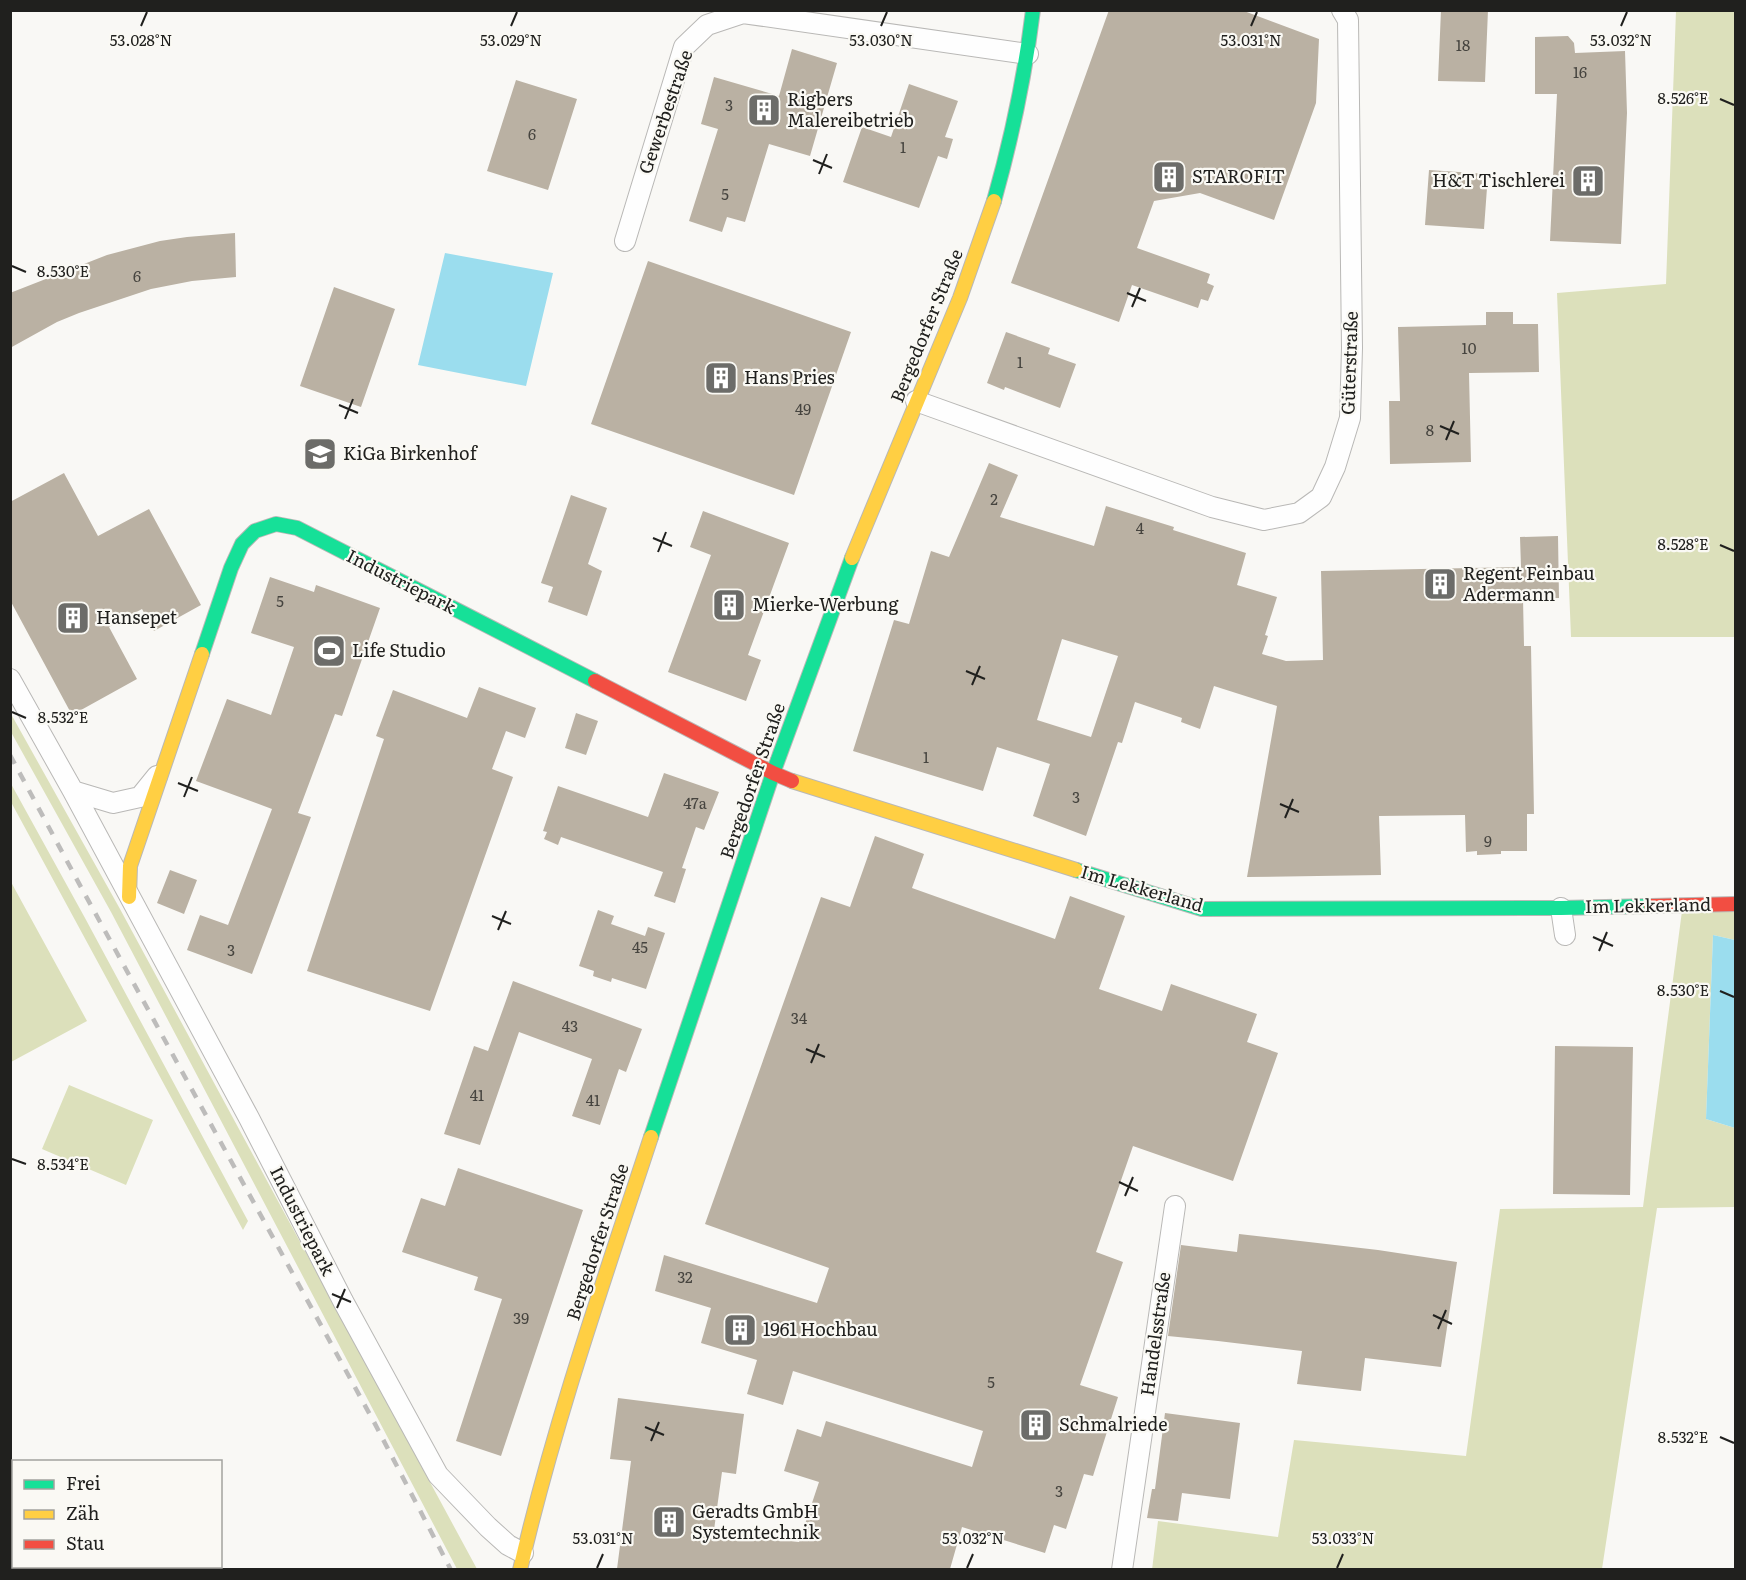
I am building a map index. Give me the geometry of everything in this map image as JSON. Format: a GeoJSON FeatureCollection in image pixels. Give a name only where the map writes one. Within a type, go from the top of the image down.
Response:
{"type":"FeatureCollection","features":[{"type":"Feature","properties":{"kind":"street","name":"Bergedorfer Straße"},"geometry":{"type":"LineString","coordinates":[[521,1561],[568,1389],[773,773],[846,574],[960,298],[989,218],[1012,136],[1028,54],[1033,10]]}},
{"type":"Feature","properties":{"kind":"street","name":"Güterstraße"},"geometry":{"type":"LineString","coordinates":[[916,401],[1212,507],[1264,520],[1299,513],[1322,497],[1335,467],[1350,418],[1352,348],[1348,20],[1342,10]]}},
{"type":"Feature","properties":{"kind":"street","name":"Gewerbestraße"},"geometry":{"type":"LineString","coordinates":[[625,241],[684,47],[707,25],[743,13],[1028,54]]}},
{"type":"Feature","properties":{"kind":"street","name":"Industriepark"},"geometry":{"type":"LineString","coordinates":[[129,897],[130,866],[231,568],[242,544],[255,531],[276,525],[297,528],[773,773]]}},
{"type":"Feature","properties":{"kind":"street","name":"Industriepark"},"geometry":{"type":"LineString","coordinates":[[10,679],[73,790],[249,1118],[343,1301],[438,1475],[521,1561]]}},
{"type":"Feature","properties":{"kind":"street","name":"Industriepark"},"geometry":{"type":"LineString","coordinates":[[73,790],[113,803],[140,797],[162,770]]}},
{"type":"Feature","properties":{"kind":"street","name":"Im Lekkerland"},"geometry":{"type":"LineString","coordinates":[[773,773],[800,784],[1202,909],[1561,908],[1736,904]]}},
{"type":"Feature","properties":{"kind":"street","name":"Im Lekkerland"},"geometry":{"type":"LineString","coordinates":[[1561,908],[1565,935]]}},
{"type":"Feature","properties":{"kind":"street","name":"Handelsstraße"},"geometry":{"type":"LineString","coordinates":[[1122,1569],[1175,1206]]}},
{"type":"Feature","properties":{"kind":"green space"},"geometry":{"type":"Polygon","coordinates":[[[1676,11],[1735,11],[1735,637],[1571,637],[1557,293],[1666,284],[1676,11]]]}},
{"type":"Feature","properties":{"kind":"green space"},"geometry":{"type":"Polygon","coordinates":[[[11,714],[120,909],[477,1569],[457,1569],[111,912],[11,732],[11,714]]]}},
{"type":"Feature","properties":{"kind":"green space"},"geometry":{"type":"Polygon","coordinates":[[[10,782],[248,1221],[243,1230],[11,802],[10,782]]]}},
{"type":"Feature","properties":{"kind":"green space"},"geometry":{"type":"Polygon","coordinates":[[[11,882],[87,1021],[10,1062],[11,882]]]}},
{"type":"Feature","properties":{"kind":"green space"},"geometry":{"type":"Polygon","coordinates":[[[1682,911],[1735,911],[1735,940],[1713,935],[1706,1119],[1735,1128],[1735,1207],[1657,1208],[1602,1569],[1152,1570],[1158,1521],[1278,1537],[1294,1440],[1466,1456],[1500,1209],[1643,1207],[1682,911]]]}},
{"type":"Feature","properties":{"kind":"green space"},"geometry":{"type":"Polygon","coordinates":[[[69,1085],[153,1120],[126,1185],[42,1149],[69,1085]]]}},
{"type":"Feature","properties":{"kind":"water"},"geometry":{"type":"Polygon","coordinates":[[[445,253],[553,273],[526,386],[418,365],[445,253]]]}},
{"type":"Feature","properties":{"kind":"water"},"geometry":{"type":"Polygon","coordinates":[[[1713,935],[1735,940],[1735,1128],[1706,1119],[1713,935]]]}},
{"type":"Feature","properties":{"kind":"building","name":"STAROFIT"},"geometry":{"type":"Polygon","coordinates":[[[1109,10],[1244,11],[1319,39],[1316,103],[1274,220],[1200,193],[1154,201],[1137,248],[1210,274],[1207,283],[1214,286],[1208,301],[1201,299],[1198,308],[1132,285],[1119,322],[1011,283],[1109,10]]]}},
{"type":"Feature","properties":{"kind":"building"},"geometry":{"type":"Polygon","coordinates":[[[1441,10],[1488,10],[1485,82],[1438,81],[1441,10]]]}},
{"type":"Feature","properties":{"kind":"building"},"geometry":{"type":"Polygon","coordinates":[[[1568,36],[1574,43],[1575,53],[1625,51],[1627,113],[1621,244],[1550,241],[1557,94],[1535,94],[1535,37],[1568,36]]]}},
{"type":"Feature","properties":{"kind":"building","name":"Rigbers Malereibetrieb"},"geometry":{"type":"Polygon","coordinates":[[[792,49],[837,63],[810,156],[769,144],[745,222],[727,217],[722,232],[689,221],[718,129],[701,124],[714,77],[779,96],[792,49]]]}},
{"type":"Feature","properties":{"kind":"building"},"geometry":{"type":"Polygon","coordinates":[[[516,80],[577,99],[548,190],[487,171],[516,80]]]}},
{"type":"Feature","properties":{"kind":"building"},"geometry":{"type":"Polygon","coordinates":[[[909,84],[958,101],[945,137],[953,139],[947,159],[938,156],[919,208],[843,182],[862,127],[891,137],[909,84]]]}},
{"type":"Feature","properties":{"kind":"building"},"geometry":{"type":"Polygon","coordinates":[[[1429,170],[1488,174],[1484,229],[1425,225],[1429,170]]]}},
{"type":"Feature","properties":{"kind":"building"},"geometry":{"type":"Polygon","coordinates":[[[235,233],[236,277],[192,281],[151,289],[57,322],[10,348],[10,293],[107,255],[160,241],[235,233]]]}},
{"type":"Feature","properties":{"kind":"building","name":"Hans Pries"},"geometry":{"type":"Polygon","coordinates":[[[648,261],[851,332],[794,495],[591,424],[648,261]]]}},
{"type":"Feature","properties":{"kind":"building"},"geometry":{"type":"Polygon","coordinates":[[[334,287],[395,309],[361,407],[300,386],[334,287]]]}},
{"type":"Feature","properties":{"kind":"building"},"geometry":{"type":"Polygon","coordinates":[[[1486,312],[1513,312],[1513,324],[1538,324],[1539,372],[1469,373],[1471,462],[1390,464],[1389,401],[1400,401],[1398,327],[1486,325],[1486,312]]]}},
{"type":"Feature","properties":{"kind":"building"},"geometry":{"type":"Polygon","coordinates":[[[1006,332],[1050,348],[1048,354],[1076,364],[1060,408],[1005,387],[1004,390],[987,383],[1006,332]]]}},
{"type":"Feature","properties":{"kind":"building"},"geometry":{"type":"Polygon","coordinates":[[[989,463],[1018,475],[1000,517],[1094,546],[1106,506],[1246,553],[1237,585],[1277,597],[1265,635],[1268,636],[1262,654],[1286,661],[1323,660],[1321,571],[1521,567],[1520,537],[1558,536],[1559,598],[1523,599],[1524,646],[1531,646],[1534,814],[1527,814],[1527,851],[1501,851],[1501,854],[1477,855],[1477,851],[1466,852],[1465,815],[1379,816],[1381,875],[1247,877],[1277,706],[1214,686],[1200,729],[1181,722],[1182,718],[1135,702],[1122,743],[1118,742],[1086,836],[1033,816],[1050,764],[997,747],[983,791],[853,751],[894,620],[909,624],[931,551],[949,557],[989,463]],[[1062,639],[1037,720],[1091,737],[1118,656],[1062,639]]]}},
{"type":"Feature","properties":{"kind":"building","name":"Hansepet"},"geometry":{"type":"Polygon","coordinates":[[[64,473],[98,536],[149,509],[201,605],[154,631],[142,609],[109,627],[137,679],[72,715],[10,600],[10,502],[64,473]]]}},
{"type":"Feature","properties":{"kind":"building"},"geometry":{"type":"Polygon","coordinates":[[[571,495],[607,508],[588,564],[602,571],[587,616],[548,602],[553,587],[541,583],[571,495]]]}},
{"type":"Feature","properties":{"kind":"building","name":"Mierke-Werbung"},"geometry":{"type":"Polygon","coordinates":[[[703,511],[789,543],[748,655],[761,660],[746,701],[668,672],[711,555],[690,547],[703,511]]]}},
{"type":"Feature","properties":{"kind":"building"},"geometry":{"type":"Polygon","coordinates":[[[270,577],[314,592],[316,585],[380,608],[342,716],[335,714],[298,813],[311,817],[252,974],[187,950],[200,915],[228,925],[272,809],[196,781],[227,699],[271,715],[294,647],[251,633],[270,577]]]}},
{"type":"Feature","properties":{"kind":"building"},"geometry":{"type":"Polygon","coordinates":[[[479,687],[536,708],[525,738],[506,731],[492,769],[513,777],[430,1011],[307,971],[384,739],[376,736],[393,690],[467,718],[479,687]]]}},
{"type":"Feature","properties":{"kind":"building"},"geometry":{"type":"Polygon","coordinates":[[[576,713],[598,721],[586,755],[565,748],[576,713]]]}},
{"type":"Feature","properties":{"kind":"building"},"geometry":{"type":"Polygon","coordinates":[[[664,773],[719,792],[704,830],[696,827],[682,868],[686,869],[675,903],[654,896],[663,872],[561,837],[558,845],[544,839],[547,832],[543,831],[558,786],[648,817],[664,773]]]}},
{"type":"Feature","properties":{"kind":"building"},"geometry":{"type":"Polygon","coordinates":[[[875,836],[924,854],[912,888],[1055,939],[1070,896],[1125,916],[1099,989],[1162,1011],[1171,984],[1257,1014],[1247,1042],[1278,1053],[1233,1181],[1133,1146],[1096,1252],[1123,1262],[1080,1385],[1118,1397],[1093,1476],[1084,1474],[1066,1529],[1054,1525],[1045,1553],[962,1527],[950,1569],[617,1569],[631,1461],[610,1459],[618,1398],[744,1414],[736,1474],[722,1472],[714,1530],[799,1542],[819,1482],[784,1471],[797,1429],[821,1437],[826,1421],[972,1467],[983,1431],[793,1371],[783,1405],[747,1394],[757,1360],[701,1343],[711,1308],[655,1291],[664,1255],[817,1303],[829,1268],[705,1224],[821,897],[850,907],[875,836]]]}},
{"type":"Feature","properties":{"kind":"building"},"geometry":{"type":"Polygon","coordinates":[[[170,870],[197,880],[184,914],[157,903],[170,870]]]}},
{"type":"Feature","properties":{"kind":"building"},"geometry":{"type":"Polygon","coordinates":[[[598,910],[614,916],[611,924],[645,936],[648,927],[665,933],[646,989],[612,978],[611,982],[593,976],[594,971],[579,966],[598,910]]]}},
{"type":"Feature","properties":{"kind":"building"},"geometry":{"type":"Polygon","coordinates":[[[513,981],[642,1029],[626,1072],[619,1069],[600,1125],[572,1116],[592,1059],[519,1032],[480,1145],[444,1134],[474,1046],[488,1051],[513,981]]]}},
{"type":"Feature","properties":{"kind":"building"},"geometry":{"type":"Polygon","coordinates":[[[1555,1046],[1633,1047],[1630,1195],[1553,1194],[1555,1046]]]}},
{"type":"Feature","properties":{"kind":"building"},"geometry":{"type":"Polygon","coordinates":[[[458,1168],[583,1210],[501,1456],[456,1441],[502,1299],[474,1290],[478,1277],[402,1252],[421,1198],[445,1206],[458,1168]]]}},
{"type":"Feature","properties":{"kind":"building"},"geometry":{"type":"Polygon","coordinates":[[[1239,1234],[1378,1250],[1457,1262],[1441,1367],[1365,1358],[1361,1391],[1297,1384],[1302,1351],[1168,1336],[1181,1245],[1237,1252],[1239,1234]]]}},
{"type":"Feature","properties":{"kind":"building"},"geometry":{"type":"Polygon","coordinates":[[[1165,1413],[1240,1423],[1230,1499],[1182,1493],[1178,1521],[1147,1518],[1152,1489],[1155,1489],[1165,1413]]]}},
{"type":"Feature","properties":{"kind":"railway"},"geometry":{"type":"LineString","coordinates":[[10,755],[374,1422],[451,1570]]}},
{"type":"Feature","properties":{"kind":"traffic: fast"},"geometry":{"type":"LineString","coordinates":[[994,201],[1017,106],[1033,10]]}},
{"type":"Feature","properties":{"kind":"traffic: fast"},"geometry":{"type":"LineString","coordinates":[[202,654],[231,568],[242,544],[255,531],[276,524],[297,528],[595,681]]}},
{"type":"Feature","properties":{"kind":"traffic: fast"},"geometry":{"type":"LineString","coordinates":[[651,1137],[773,773],[852,558]]}},
{"type":"Feature","properties":{"kind":"traffic: fast"},"geometry":{"type":"LineString","coordinates":[[1076,870],[1202,909],[1651,906]]}},
{"type":"Feature","properties":{"kind":"traffic: slow"},"geometry":{"type":"LineString","coordinates":[[852,558],[960,298],[994,201]]}},
{"type":"Feature","properties":{"kind":"traffic: slow"},"geometry":{"type":"LineString","coordinates":[[129,897],[130,866],[202,654]]}},
{"type":"Feature","properties":{"kind":"traffic: slow"},"geometry":{"type":"LineString","coordinates":[[792,781],[1076,870]]}},
{"type":"Feature","properties":{"kind":"traffic: slow"},"geometry":{"type":"LineString","coordinates":[[520,1570],[564,1406],[651,1137]]}},
{"type":"Feature","properties":{"kind":"traffic: jam"},"geometry":{"type":"LineString","coordinates":[[595,681],[792,781]]}},
{"type":"Feature","properties":{"kind":"traffic: jam"},"geometry":{"type":"LineString","coordinates":[[1651,906],[1736,904]]}},
{"type":"Feature","properties":{"kind":"place","name":"Rigbers Malereibetrieb"},"geometry":{"type":"Point","coordinates":[764,110]}},
{"type":"Feature","properties":{"kind":"place","name":"STAROFIT"},"geometry":{"type":"Point","coordinates":[1169,177]}},
{"type":"Feature","properties":{"kind":"place","name":"H&T Tischlerei"},"geometry":{"type":"Point","coordinates":[1588,181]}},
{"type":"Feature","properties":{"kind":"place","name":"Hans Pries"},"geometry":{"type":"Point","coordinates":[721,378]}},
{"type":"Feature","properties":{"kind":"place","name":"KiGa Birkenhof"},"geometry":{"type":"Point","coordinates":[320,454]}},
{"type":"Feature","properties":{"kind":"place","name":"Regent Feinbau Adermann"},"geometry":{"type":"Point","coordinates":[1440,584]}},
{"type":"Feature","properties":{"kind":"place","name":"Mierke-Werbung"},"geometry":{"type":"Point","coordinates":[729,605]}},
{"type":"Feature","properties":{"kind":"place","name":"Hansepet"},"geometry":{"type":"Point","coordinates":[73,618]}},
{"type":"Feature","properties":{"kind":"place","name":"Life Studio"},"geometry":{"type":"Point","coordinates":[329,651]}},
{"type":"Feature","properties":{"kind":"place","name":"1961 Hochbau"},"geometry":{"type":"Point","coordinates":[740,1330]}},
{"type":"Feature","properties":{"kind":"place","name":"Schmalriede"},"geometry":{"type":"Point","coordinates":[1036,1425]}},
{"type":"Feature","properties":{"kind":"place","name":"Geradts GmbH Systemtechnik"},"geometry":{"type":"Point","coordinates":[669,1522]}}]}
